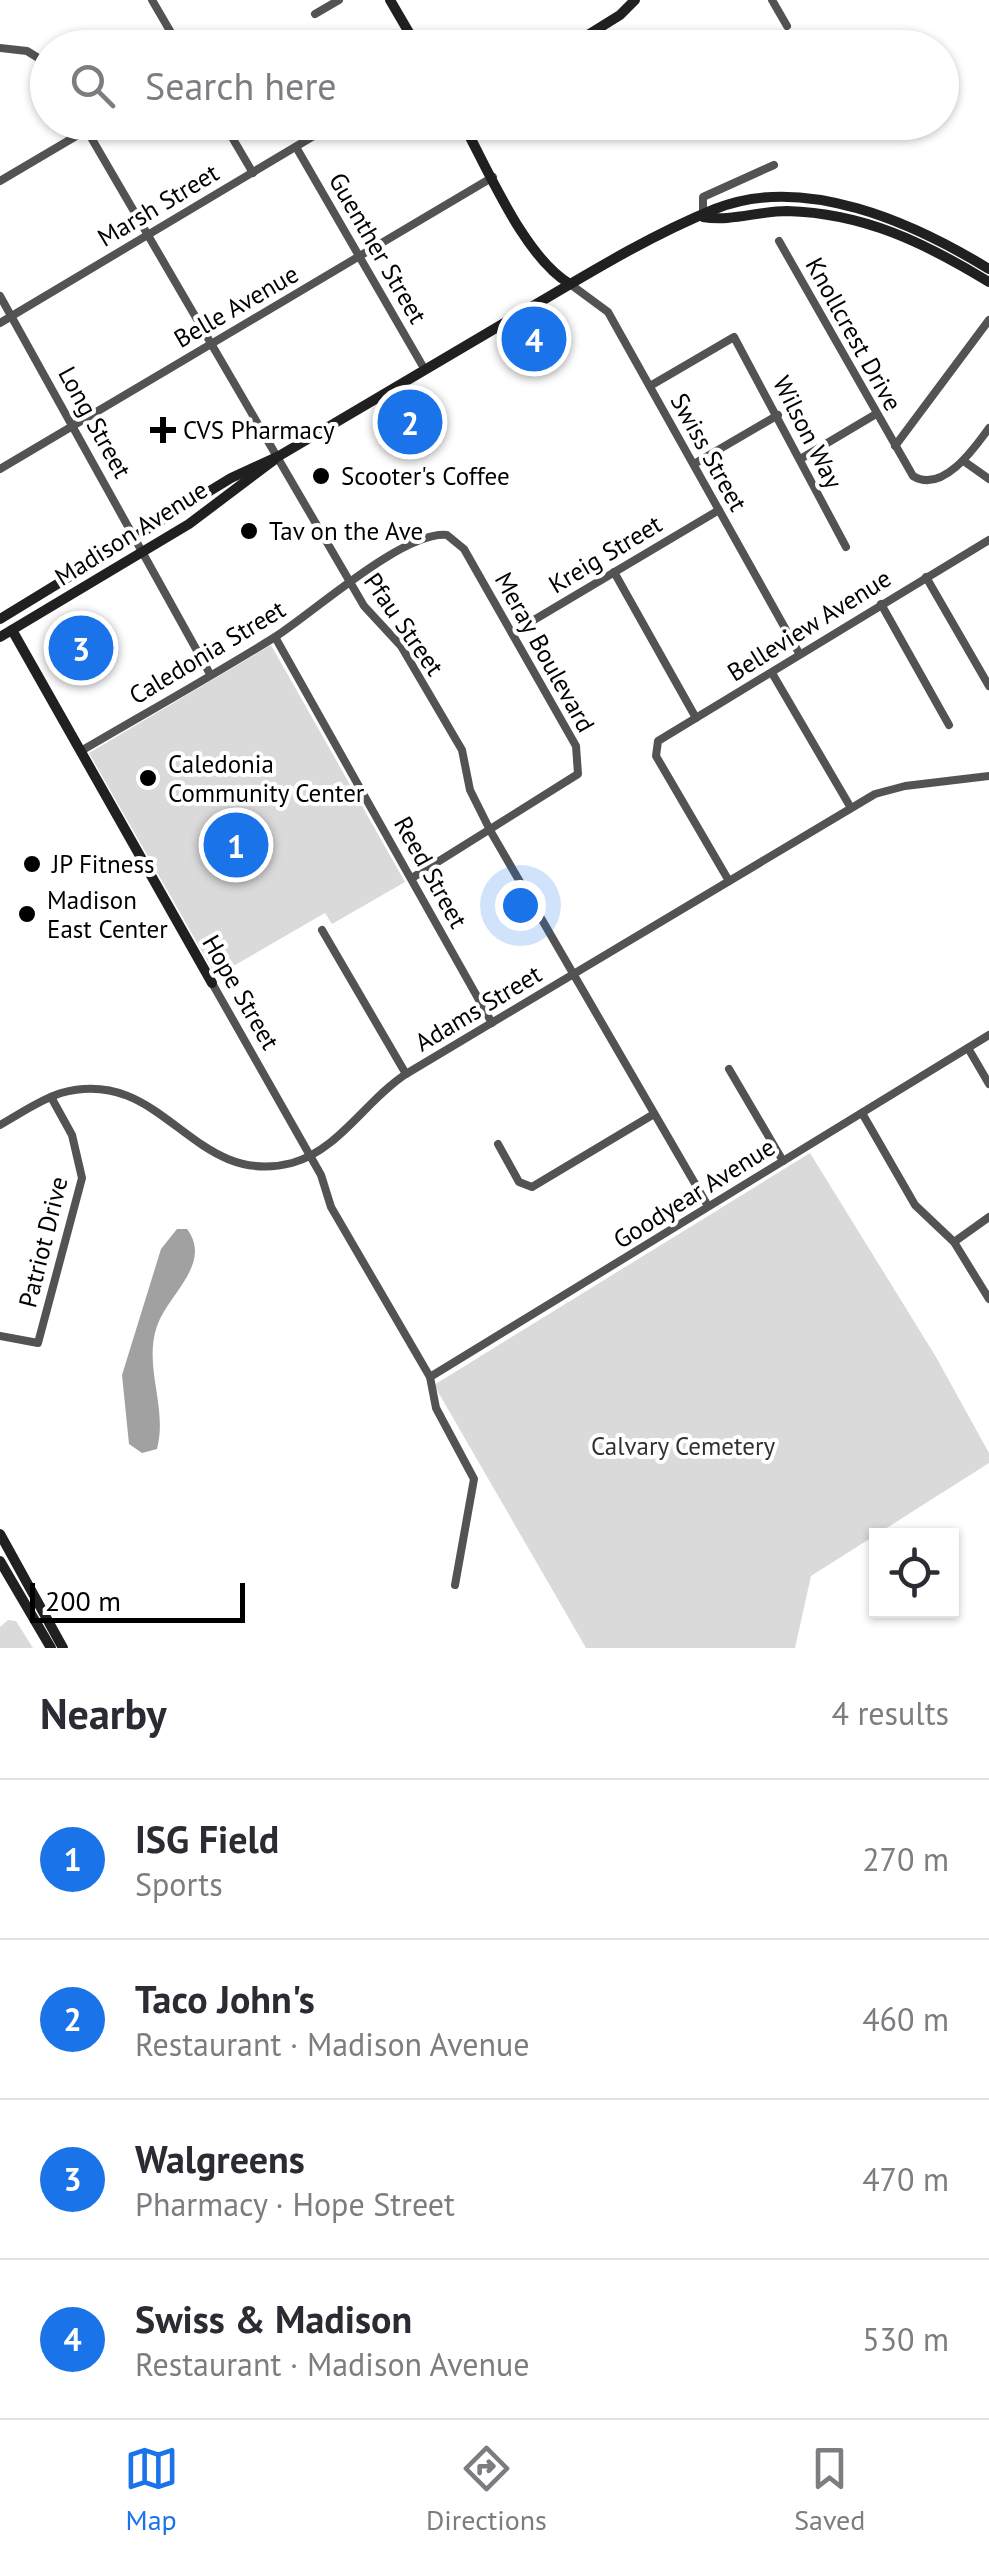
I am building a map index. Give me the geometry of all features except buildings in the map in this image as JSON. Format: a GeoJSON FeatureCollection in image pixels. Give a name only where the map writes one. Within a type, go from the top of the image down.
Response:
{"type":"FeatureCollection","features":[{"type":"Feature","properties":{"kind":"main road"},"geometry":{"type":"LineString","coordinates":[[390,0],[408,30]]}},
{"type":"Feature","properties":{"kind":"main road"},"geometry":{"type":"LineString","coordinates":[[592,30],[635,0]]}},
{"type":"Feature","properties":{"kind":"main road"},"geometry":{"type":"LineString","coordinates":[[472,140],[545,264],[570,284]]}},
{"type":"Feature","properties":{"kind":"main road","name":"Madison Avenue"},"geometry":{"type":"LineString","coordinates":[[0,637],[4,620],[231,478],[278,456],[647,240],[714,210],[750,202],[835,204],[919,229],[989,269]]}},
{"type":"Feature","properties":{"kind":"main road","name":"Madison Avenue"},"geometry":{"type":"LineString","coordinates":[[703,217],[717,220],[785,211],[852,218],[914,240],[989,282]]}},
{"type":"Feature","properties":{"kind":"main road","name":"Madison Avenue"},"geometry":{"type":"LineString","coordinates":[[4,620],[143,551],[210,510],[278,456]]}},
{"type":"Feature","properties":{"kind":"main road","name":"Hope Street"},"geometry":{"type":"LineString","coordinates":[[4,620],[212,983]]}},
{"type":"Feature","properties":{"kind":"main road"},"geometry":{"type":"LineString","coordinates":[[0,1534],[56,1645]]}},
{"type":"Feature","properties":{"kind":"main road"},"geometry":{"type":"LineString","coordinates":[[0,1561],[56,1645]]}},
{"type":"Feature","properties":{"kind":"street"},"geometry":{"type":"LineString","coordinates":[[164,0],[154,3],[170,30]]}},
{"type":"Feature","properties":{"kind":"street"},"geometry":{"type":"LineString","coordinates":[[314,14],[339,0]]}},
{"type":"Feature","properties":{"kind":"street"},"geometry":{"type":"LineString","coordinates":[[772,0],[788,26]]}},
{"type":"Feature","properties":{"kind":"street"},"geometry":{"type":"LineString","coordinates":[[0,48],[30,53]]}},
{"type":"Feature","properties":{"kind":"street"},"geometry":{"type":"LineString","coordinates":[[0,180],[63,140]]}},
{"type":"Feature","properties":{"kind":"street","name":"Pfau Street"},"geometry":{"type":"LineString","coordinates":[[93,140],[349,582],[377,623],[401,646],[462,750],[470,790],[490,832],[708,1206]]}},
{"type":"Feature","properties":{"kind":"street"},"geometry":{"type":"LineString","coordinates":[[233,140],[252,173]]}},
{"type":"Feature","properties":{"kind":"street","name":"Marsh Street"},"geometry":{"type":"LineString","coordinates":[[0,323],[308,140]]}},
{"type":"Feature","properties":{"kind":"street","name":"Guenther Street"},"geometry":{"type":"LineString","coordinates":[[296,147],[425,370]]}},
{"type":"Feature","properties":{"kind":"street","name":"Madison Avenue"},"geometry":{"type":"LineString","coordinates":[[703,217],[702,197],[774,165]]}},
{"type":"Feature","properties":{"kind":"street","name":"Belle Avenue"},"geometry":{"type":"LineString","coordinates":[[0,469],[493,178]]}},
{"type":"Feature","properties":{"kind":"street","name":"Knollcrest Drive"},"geometry":{"type":"LineString","coordinates":[[779,241],[913,476],[921,481],[965,462]]}},
{"type":"Feature","properties":{"kind":"street","name":"Swiss Street"},"geometry":{"type":"LineString","coordinates":[[570,284],[608,312],[800,653]]}},
{"type":"Feature","properties":{"kind":"street","name":"Long Street"},"geometry":{"type":"LineString","coordinates":[[0,296],[210,674]]}},
{"type":"Feature","properties":{"kind":"street"},"geometry":{"type":"LineString","coordinates":[[895,446],[989,320]]}},
{"type":"Feature","properties":{"kind":"street","name":"Wilson Way"},"geometry":{"type":"LineString","coordinates":[[650,386],[734,337],[846,546]]}},
{"type":"Feature","properties":{"kind":"street"},"geometry":{"type":"LineString","coordinates":[[802,458],[876,414]]}},
{"type":"Feature","properties":{"kind":"street"},"geometry":{"type":"LineString","coordinates":[[694,464],[778,415]]}},
{"type":"Feature","properties":{"kind":"street"},"geometry":{"type":"LineString","coordinates":[[989,428],[965,462],[989,479]]}},
{"type":"Feature","properties":{"kind":"street","name":"Kreig Street"},"geometry":{"type":"LineString","coordinates":[[512,632],[719,510]]}},
{"type":"Feature","properties":{"kind":"street","name":"Meray Boulevard"},"geometry":{"type":"LineString","coordinates":[[349,582],[424,539],[446,535],[464,549],[576,746],[578,774],[412,878]]}},
{"type":"Feature","properties":{"kind":"street","name":"Belleview Avenue"},"geometry":{"type":"LineString","coordinates":[[728,881],[654,748],[800,653],[989,540]]}},
{"type":"Feature","properties":{"kind":"street"},"geometry":{"type":"LineString","coordinates":[[614,572],[696,718]]}},
{"type":"Feature","properties":{"kind":"street"},"geometry":{"type":"LineString","coordinates":[[926,578],[989,686]]}},
{"type":"Feature","properties":{"kind":"street","name":"Caledonia Street"},"geometry":{"type":"LineString","coordinates":[[81,751],[274,637],[349,582]]}},
{"type":"Feature","properties":{"kind":"street"},"geometry":{"type":"LineString","coordinates":[[881,604],[949,725]]}},
{"type":"Feature","properties":{"kind":"street","name":"Reed Street"},"geometry":{"type":"LineString","coordinates":[[274,637],[492,1023]]}},
{"type":"Feature","properties":{"kind":"street"},"geometry":{"type":"LineString","coordinates":[[772,673],[850,808]]}},
{"type":"Feature","properties":{"kind":"street","name":"Adams Street"},"geometry":{"type":"LineString","coordinates":[[310,1156],[406,1074],[850,808],[890,789],[989,776]]}},
{"type":"Feature","properties":{"kind":"street"},"geometry":{"type":"LineString","coordinates":[[322,930],[406,1074]]}},
{"type":"Feature","properties":{"kind":"street","name":"Hope Street"},"geometry":{"type":"LineString","coordinates":[[212,983],[310,1156],[330,1207],[430,1378]]}},
{"type":"Feature","properties":{"kind":"street","name":"Goodyear Avenue"},"geometry":{"type":"LineString","coordinates":[[430,1378],[989,1036]]}},
{"type":"Feature","properties":{"kind":"street"},"geometry":{"type":"LineString","coordinates":[[968,1048],[989,1084]]}},
{"type":"Feature","properties":{"kind":"street"},"geometry":{"type":"LineString","coordinates":[[729,1068],[782,1161]]}},
{"type":"Feature","properties":{"kind":"street"},"geometry":{"type":"LineString","coordinates":[[0,1126],[52,1097],[83,1089],[131,1095],[160,1112],[208,1153],[243,1165],[280,1165],[310,1156]]}},
{"type":"Feature","properties":{"kind":"street","name":"Patriot Drive"},"geometry":{"type":"LineString","coordinates":[[0,1336],[38,1344],[82,1178],[72,1135],[52,1097]]}},
{"type":"Feature","properties":{"kind":"street"},"geometry":{"type":"LineString","coordinates":[[862,1113],[915,1205],[954,1242],[989,1299]]}},
{"type":"Feature","properties":{"kind":"street"},"geometry":{"type":"LineString","coordinates":[[498,1144],[519,1182],[532,1186],[654,1114]]}},
{"type":"Feature","properties":{"kind":"street"},"geometry":{"type":"LineString","coordinates":[[954,1242],[989,1217]]}},
{"type":"Feature","properties":{"kind":"street"},"geometry":{"type":"LineString","coordinates":[[430,1378],[429,1389],[474,1479],[455,1585]]}},
{"type":"Feature","properties":{"kind":"green space"},"geometry":{"type":"Polygon","coordinates":[[[271,645],[405,882],[332,924],[325,913],[216,976],[89,753],[271,645]]]}},
{"type":"Feature","properties":{"kind":"green space","name":"Calvary Cemetery"},"geometry":{"type":"Polygon","coordinates":[[[810,1153],[936,1357],[989,1453],[989,1463],[887,1528],[869,1528],[869,1539],[811,1576],[795,1648],[586,1648],[434,1385],[810,1153]]]}},
{"type":"Feature","properties":{"kind":"green space"},"geometry":{"type":"Polygon","coordinates":[[[8,1620],[16,1621],[33,1648],[0,1648],[0,1627],[8,1620]]]}},
{"type":"Feature","properties":{"kind":"shaded area"},"geometry":{"type":"Polygon","coordinates":[[[177,1229],[187,1229],[195,1254],[153,1341],[160,1433],[157,1449],[142,1453],[129,1444],[122,1375],[161,1249],[177,1229]]]}},
{"type":"Feature","properties":{"kind":"place","name":"Swiss & Madison"},"geometry":{"type":"Point","coordinates":[534,339]}},
{"type":"Feature","properties":{"kind":"place","name":"Taco John's"},"geometry":{"type":"Point","coordinates":[410,422]}},
{"type":"Feature","properties":{"kind":"place","name":"CVS Pharmacy"},"geometry":{"type":"Point","coordinates":[163,430]}},
{"type":"Feature","properties":{"kind":"place","name":"Scooter's Coffee"},"geometry":{"type":"Point","coordinates":[321,476]}},
{"type":"Feature","properties":{"kind":"place","name":"Tav on the Ave"},"geometry":{"type":"Point","coordinates":[249,531]}},
{"type":"Feature","properties":{"kind":"place","name":"Walgreens"},"geometry":{"type":"Point","coordinates":[81,648]}},
{"type":"Feature","properties":{"kind":"place","name":"Caledonia Community Center"},"geometry":{"type":"Point","coordinates":[148,778]}},
{"type":"Feature","properties":{"kind":"place","name":"ISG Field"},"geometry":{"type":"Point","coordinates":[236,845]}},
{"type":"Feature","properties":{"kind":"place","name":"JP Fitness"},"geometry":{"type":"Point","coordinates":[32,864]}},
{"type":"Feature","properties":{"kind":"place","name":"Madison East Center"},"geometry":{"type":"Point","coordinates":[27,914]}}]}
